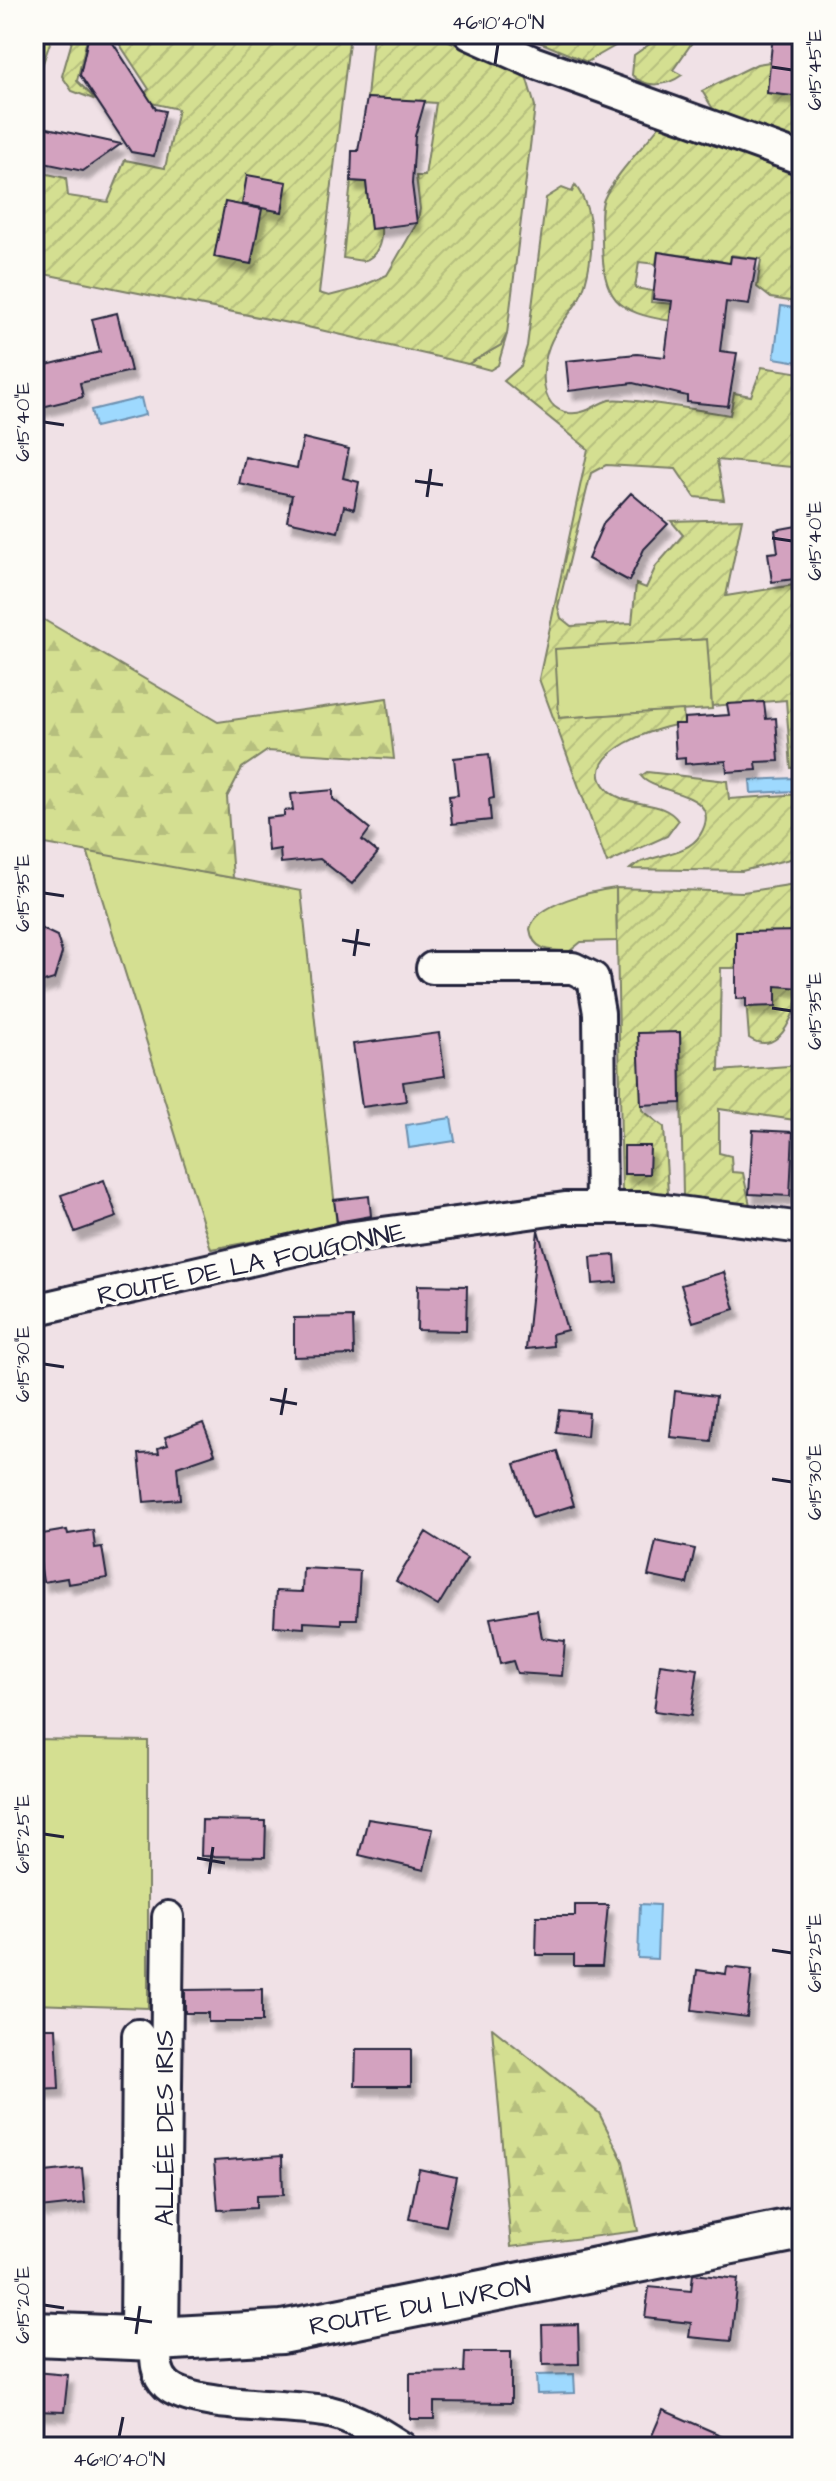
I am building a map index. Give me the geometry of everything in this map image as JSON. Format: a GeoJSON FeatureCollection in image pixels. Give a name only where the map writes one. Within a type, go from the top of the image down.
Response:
{"type":"FeatureCollection","features":[{"type":"Feature","properties":{"kind":"street"},"geometry":{"type":"LineString","coordinates":[[470,34],[533,62],[802,159]]}},
{"type":"Feature","properties":{"kind":"street"},"geometry":{"type":"LineString","coordinates":[[432,968],[573,968],[593,978],[599,1013],[601,1208]]}},
{"type":"Feature","properties":{"kind":"street","name":"ROUTE DE LA FOUGONNE"},"geometry":{"type":"LineString","coordinates":[[34,1310],[346,1238],[565,1208],[648,1208],[802,1228]]}},
{"type":"Feature","properties":{"kind":"street","name":"ALLÉE DES IRIS"},"geometry":{"type":"LineString","coordinates":[[152,2339],[168,1917]]}},
{"type":"Feature","properties":{"kind":"street","name":"ALLÉE DES IRIS"},"geometry":{"type":"LineString","coordinates":[[138,2035],[152,2339]]}},
{"type":"Feature","properties":{"kind":"street","name":"ROUTE DU LIVRON"},"geometry":{"type":"LineString","coordinates":[[34,2334],[152,2339],[282,2332],[802,2228]]}},
{"type":"Feature","properties":{"kind":"street"},"geometry":{"type":"LineString","coordinates":[[152,2339],[161,2378],[187,2397],[314,2410],[357,2434],[401,2447]]}},
{"type":"Feature","properties":{"kind":"green space"},"geometry":{"type":"Polygon","coordinates":[[[34,34],[53,34],[34,89],[34,34]]]}},
{"type":"Feature","properties":{"kind":"green space"},"geometry":{"type":"Polygon","coordinates":[[[74,34],[88,34],[77,81],[96,100],[72,91],[62,76],[74,34]]]}},
{"type":"Feature","properties":{"kind":"green space"},"geometry":{"type":"Polygon","coordinates":[[[113,34],[350,34],[319,293],[329,296],[356,289],[387,275],[417,223],[420,209],[416,176],[425,176],[436,103],[367,98],[373,34],[434,34],[526,76],[535,106],[507,334],[501,345],[468,364],[303,326],[34,272],[34,171],[66,178],[68,196],[108,202],[125,160],[165,168],[178,109],[138,100],[149,89],[113,34]]]}},
{"type":"Feature","properties":{"kind":"green space"},"geometry":{"type":"Polygon","coordinates":[[[520,34],[636,34],[587,62],[520,34]]]}},
{"type":"Feature","properties":{"kind":"green space"},"geometry":{"type":"Polygon","coordinates":[[[664,34],[698,34],[673,70],[682,75],[670,82],[650,84],[632,75],[634,55],[664,34]]]}},
{"type":"Feature","properties":{"kind":"green space"},"geometry":{"type":"Polygon","coordinates":[[[770,62],[767,93],[783,95],[792,88],[802,102],[802,144],[713,109],[702,91],[757,64],[770,62]]]}},
{"type":"Feature","properties":{"kind":"green space"},"geometry":{"type":"Polygon","coordinates":[[[660,125],[802,174],[802,303],[771,298],[757,287],[761,259],[732,255],[730,267],[721,261],[658,252],[656,264],[639,262],[635,288],[652,291],[651,302],[674,304],[672,321],[637,313],[616,300],[605,277],[602,203],[615,181],[660,125]]]}},
{"type":"Feature","properties":{"kind":"green space"},"geometry":{"type":"Polygon","coordinates":[[[351,181],[366,182],[371,229],[381,228],[378,248],[363,261],[343,258],[351,181]]]}},
{"type":"Feature","properties":{"kind":"green space"},"geometry":{"type":"Polygon","coordinates":[[[575,185],[587,208],[591,246],[582,292],[554,336],[546,357],[546,392],[550,402],[558,409],[569,413],[580,412],[617,399],[730,415],[734,393],[751,396],[762,367],[802,373],[802,468],[717,460],[724,500],[695,497],[676,469],[606,465],[591,473],[558,607],[561,618],[571,626],[632,623],[636,584],[646,588],[656,566],[683,535],[671,521],[742,519],[726,596],[794,585],[795,591],[802,590],[802,768],[791,768],[786,700],[712,706],[707,639],[555,649],[559,718],[683,710],[684,724],[642,735],[626,743],[602,763],[600,775],[606,788],[614,795],[663,809],[678,821],[667,836],[607,863],[539,679],[588,449],[504,381],[521,366],[527,346],[546,198],[562,188],[572,192],[575,185]]]}},
{"type":"Feature","properties":{"kind":"green space"},"geometry":{"type":"Polygon","coordinates":[[[507,334],[498,365],[490,370],[468,364],[501,345],[507,334]]]}},
{"type":"Feature","properties":{"kind":"green space"},"geometry":{"type":"Polygon","coordinates":[[[34,614],[218,722],[387,698],[394,759],[267,751],[242,768],[227,797],[233,878],[34,842],[34,614]]]}},
{"type":"Feature","properties":{"kind":"green space"},"geometry":{"type":"Polygon","coordinates":[[[708,639],[712,709],[558,718],[554,648],[708,639]]]}},
{"type":"Feature","properties":{"kind":"green space"},"geometry":{"type":"Polygon","coordinates":[[[647,772],[727,781],[729,799],[802,794],[802,856],[742,871],[630,869],[694,842],[706,821],[704,810],[697,802],[648,782],[641,776],[647,772]]]}},
{"type":"Feature","properties":{"kind":"green space"},"geometry":{"type":"Polygon","coordinates":[[[87,850],[301,891],[337,1226],[211,1249],[87,850]]]}},
{"type":"Feature","properties":{"kind":"green space"},"geometry":{"type":"Polygon","coordinates":[[[802,883],[804,971],[792,1016],[779,1036],[771,1042],[761,1043],[749,1038],[746,999],[736,999],[736,968],[721,968],[719,1071],[802,1065],[802,1121],[719,1109],[719,1153],[731,1156],[732,1172],[743,1173],[750,1205],[683,1196],[680,1033],[639,1033],[642,1110],[664,1127],[668,1193],[622,1192],[616,888],[743,892],[802,883]]]}},
{"type":"Feature","properties":{"kind":"green space"},"geometry":{"type":"Polygon","coordinates":[[[616,888],[617,941],[581,942],[570,951],[544,949],[535,942],[530,929],[543,912],[567,900],[616,888]]]}},
{"type":"Feature","properties":{"kind":"green space"},"geometry":{"type":"Polygon","coordinates":[[[34,1739],[148,1741],[148,2008],[34,2004],[34,1739]]]}},
{"type":"Feature","properties":{"kind":"green space"},"geometry":{"type":"Polygon","coordinates":[[[492,2028],[599,2113],[623,2161],[638,2231],[511,2247],[492,2028]]]}},
{"type":"Feature","properties":{"kind":"water"},"geometry":{"type":"Polygon","coordinates":[[[781,306],[802,309],[799,362],[774,358],[781,306]]]}},
{"type":"Feature","properties":{"kind":"water"},"geometry":{"type":"Polygon","coordinates":[[[141,398],[145,415],[95,427],[91,410],[141,398]]]}},
{"type":"Feature","properties":{"kind":"water"},"geometry":{"type":"Polygon","coordinates":[[[795,778],[796,791],[751,793],[750,780],[795,778]]]}},
{"type":"Feature","properties":{"kind":"water"},"geometry":{"type":"Polygon","coordinates":[[[451,1118],[455,1141],[409,1148],[406,1125],[451,1118]]]}},
{"type":"Feature","properties":{"kind":"water"},"geometry":{"type":"Polygon","coordinates":[[[640,1904],[659,1905],[657,1959],[638,1958],[640,1904]]]}},
{"type":"Feature","properties":{"kind":"water"},"geometry":{"type":"Polygon","coordinates":[[[574,2374],[575,2393],[537,2394],[536,2375],[574,2374]]]}},
{"type":"Feature","properties":{"kind":"building"},"geometry":{"type":"Polygon","coordinates":[[[89,34],[107,34],[156,109],[165,111],[154,156],[131,152],[80,75],[89,34]]]}},
{"type":"Feature","properties":{"kind":"building"},"geometry":{"type":"Polygon","coordinates":[[[773,34],[802,34],[802,97],[767,93],[773,34]]]}},
{"type":"Feature","properties":{"kind":"building"},"geometry":{"type":"Polygon","coordinates":[[[367,98],[425,101],[415,136],[412,184],[417,223],[371,229],[366,182],[351,181],[352,151],[358,151],[367,98]]]}},
{"type":"Feature","properties":{"kind":"building"},"geometry":{"type":"Polygon","coordinates":[[[34,125],[121,144],[83,171],[34,161],[34,125]]]}},
{"type":"Feature","properties":{"kind":"building"},"geometry":{"type":"Polygon","coordinates":[[[247,175],[287,182],[282,212],[242,204],[247,175]]]}},
{"type":"Feature","properties":{"kind":"building"},"geometry":{"type":"Polygon","coordinates":[[[225,202],[262,209],[251,264],[214,257],[225,202]]]}},
{"type":"Feature","properties":{"kind":"building"},"geometry":{"type":"Polygon","coordinates":[[[658,252],[730,263],[731,256],[757,259],[749,305],[726,302],[720,351],[737,353],[728,406],[687,402],[687,396],[633,383],[569,391],[566,361],[637,354],[665,357],[672,301],[653,299],[658,252]]]}},
{"type":"Feature","properties":{"kind":"building"},"geometry":{"type":"Polygon","coordinates":[[[117,313],[131,371],[80,383],[83,397],[34,409],[34,368],[100,352],[92,319],[117,313]]]}},
{"type":"Feature","properties":{"kind":"building"},"geometry":{"type":"Polygon","coordinates":[[[303,438],[349,449],[343,478],[359,482],[354,509],[344,506],[338,532],[287,521],[292,495],[239,484],[245,457],[297,468],[303,438]]]}},
{"type":"Feature","properties":{"kind":"building"},"geometry":{"type":"Polygon","coordinates":[[[631,493],[668,524],[644,549],[629,581],[588,559],[604,522],[631,493]]]}},
{"type":"Feature","properties":{"kind":"building"},"geometry":{"type":"Polygon","coordinates":[[[802,525],[802,578],[772,582],[768,553],[778,552],[775,530],[802,525]]]}},
{"type":"Feature","properties":{"kind":"building"},"geometry":{"type":"Polygon","coordinates":[[[764,702],[766,719],[776,718],[779,761],[756,762],[757,770],[727,772],[726,761],[685,764],[685,758],[676,759],[674,724],[684,724],[684,718],[729,715],[727,704],[764,702]]]}},
{"type":"Feature","properties":{"kind":"building"},"geometry":{"type":"Polygon","coordinates":[[[489,754],[494,798],[489,799],[491,820],[452,824],[449,796],[458,795],[454,758],[489,754]]]}},
{"type":"Feature","properties":{"kind":"building"},"geometry":{"type":"Polygon","coordinates":[[[333,790],[333,799],[370,829],[362,840],[378,853],[352,884],[320,859],[281,863],[280,849],[268,851],[266,818],[284,816],[284,811],[293,810],[291,794],[333,790]]]}},
{"type":"Feature","properties":{"kind":"building"},"geometry":{"type":"Polygon","coordinates":[[[34,925],[57,936],[62,953],[54,979],[34,985],[34,925]]]}},
{"type":"Feature","properties":{"kind":"building"},"geometry":{"type":"Polygon","coordinates":[[[802,931],[802,988],[776,986],[776,1006],[746,1007],[746,998],[736,999],[736,932],[802,931]]]}},
{"type":"Feature","properties":{"kind":"building"},"geometry":{"type":"Polygon","coordinates":[[[680,1032],[681,1103],[641,1105],[638,1033],[680,1032]]]}},
{"type":"Feature","properties":{"kind":"building"},"geometry":{"type":"Polygon","coordinates":[[[439,1033],[445,1076],[403,1082],[406,1101],[362,1107],[353,1044],[439,1033]]]}},
{"type":"Feature","properties":{"kind":"building"},"geometry":{"type":"Polygon","coordinates":[[[753,1130],[793,1132],[790,1196],[749,1194],[753,1130]]]}},
{"type":"Feature","properties":{"kind":"building"},"geometry":{"type":"Polygon","coordinates":[[[624,1146],[650,1146],[649,1174],[624,1174],[624,1146]]]}},
{"type":"Feature","properties":{"kind":"building"},"geometry":{"type":"Polygon","coordinates":[[[104,1180],[117,1217],[75,1232],[61,1195],[104,1180]]]}},
{"type":"Feature","properties":{"kind":"building"},"geometry":{"type":"Polygon","coordinates":[[[369,1196],[371,1216],[337,1222],[334,1200],[369,1196]]]}},
{"type":"Feature","properties":{"kind":"building"},"geometry":{"type":"Polygon","coordinates":[[[538,1230],[567,1330],[552,1334],[553,1346],[526,1349],[538,1230]]]}},
{"type":"Feature","properties":{"kind":"building"},"geometry":{"type":"Polygon","coordinates":[[[615,1255],[617,1282],[593,1284],[591,1257],[615,1255]]]}},
{"type":"Feature","properties":{"kind":"building"},"geometry":{"type":"Polygon","coordinates":[[[724,1272],[735,1309],[693,1322],[681,1285],[724,1272]]]}},
{"type":"Feature","properties":{"kind":"building"},"geometry":{"type":"Polygon","coordinates":[[[418,1285],[467,1286],[466,1331],[417,1330],[418,1285]]]}},
{"type":"Feature","properties":{"kind":"building"},"geometry":{"type":"Polygon","coordinates":[[[353,1317],[354,1355],[294,1357],[294,1318],[353,1317]]]}},
{"type":"Feature","properties":{"kind":"building"},"geometry":{"type":"Polygon","coordinates":[[[675,1391],[716,1396],[711,1441],[670,1437],[675,1391]]]}},
{"type":"Feature","properties":{"kind":"building"},"geometry":{"type":"Polygon","coordinates":[[[559,1410],[589,1413],[587,1436],[556,1432],[559,1410]]]}},
{"type":"Feature","properties":{"kind":"building"},"geometry":{"type":"Polygon","coordinates":[[[203,1423],[215,1454],[177,1467],[180,1499],[144,1502],[139,1454],[159,1453],[158,1448],[168,1445],[165,1437],[203,1423]]]}},
{"type":"Feature","properties":{"kind":"building"},"geometry":{"type":"Polygon","coordinates":[[[557,1451],[574,1505],[532,1518],[515,1464],[557,1451]]]}},
{"type":"Feature","properties":{"kind":"building"},"geometry":{"type":"Polygon","coordinates":[[[67,1530],[68,1534],[93,1530],[95,1548],[102,1547],[107,1578],[68,1584],[67,1578],[43,1582],[36,1535],[67,1530]]]}},
{"type":"Feature","properties":{"kind":"building"},"geometry":{"type":"Polygon","coordinates":[[[426,1532],[467,1558],[438,1606],[396,1581],[426,1532]]]}},
{"type":"Feature","properties":{"kind":"building"},"geometry":{"type":"Polygon","coordinates":[[[656,1541],[695,1549],[687,1584],[648,1576],[656,1541]]]}},
{"type":"Feature","properties":{"kind":"building"},"geometry":{"type":"Polygon","coordinates":[[[303,1568],[360,1571],[357,1619],[341,1619],[341,1624],[304,1622],[304,1628],[274,1626],[276,1591],[302,1592],[303,1568]]]}},
{"type":"Feature","properties":{"kind":"building"},"geometry":{"type":"Polygon","coordinates":[[[537,1610],[542,1638],[565,1641],[562,1676],[517,1673],[513,1661],[500,1664],[490,1618],[537,1610]]]}},
{"type":"Feature","properties":{"kind":"building"},"geometry":{"type":"Polygon","coordinates":[[[660,1664],[698,1669],[691,1716],[654,1711],[660,1664]]]}},
{"type":"Feature","properties":{"kind":"building"},"geometry":{"type":"Polygon","coordinates":[[[368,1819],[433,1829],[424,1870],[359,1855],[368,1819]]]}},
{"type":"Feature","properties":{"kind":"building"},"geometry":{"type":"Polygon","coordinates":[[[202,1820],[266,1821],[265,1857],[201,1856],[202,1820]]]}},
{"type":"Feature","properties":{"kind":"building"},"geometry":{"type":"Polygon","coordinates":[[[575,1905],[608,1905],[602,1966],[574,1966],[574,1955],[536,1955],[537,1916],[575,1916],[575,1905]]]}},
{"type":"Feature","properties":{"kind":"building"},"geometry":{"type":"Polygon","coordinates":[[[727,1967],[752,1970],[747,2017],[692,2010],[697,1970],[726,1974],[727,1967]]]}},
{"type":"Feature","properties":{"kind":"building"},"geometry":{"type":"Polygon","coordinates":[[[262,1989],[262,2022],[208,2022],[208,2013],[185,2013],[185,1990],[262,1989]]]}},
{"type":"Feature","properties":{"kind":"building"},"geometry":{"type":"Polygon","coordinates":[[[34,2028],[56,2028],[59,2089],[34,2090],[34,2028]]]}},
{"type":"Feature","properties":{"kind":"building"},"geometry":{"type":"Polygon","coordinates":[[[356,2049],[411,2049],[411,2086],[355,2086],[356,2049]]]}},
{"type":"Feature","properties":{"kind":"building"},"geometry":{"type":"Polygon","coordinates":[[[282,2156],[283,2195],[256,2196],[256,2208],[218,2210],[214,2161],[282,2156]]]}},
{"type":"Feature","properties":{"kind":"building"},"geometry":{"type":"Polygon","coordinates":[[[82,2168],[85,2203],[40,2208],[36,2173],[82,2168]]]}},
{"type":"Feature","properties":{"kind":"building"},"geometry":{"type":"Polygon","coordinates":[[[419,2169],[456,2177],[446,2226],[409,2219],[419,2169]]]}},
{"type":"Feature","properties":{"kind":"building"},"geometry":{"type":"Polygon","coordinates":[[[693,2274],[738,2279],[731,2341],[689,2337],[691,2323],[645,2318],[649,2287],[691,2291],[693,2274]]]}},
{"type":"Feature","properties":{"kind":"building"},"geometry":{"type":"Polygon","coordinates":[[[578,2324],[579,2364],[543,2365],[542,2325],[578,2324]]]}},
{"type":"Feature","properties":{"kind":"building"},"geometry":{"type":"Polygon","coordinates":[[[465,2352],[511,2352],[511,2403],[434,2402],[434,2419],[410,2419],[410,2373],[464,2372],[465,2352]]]}},
{"type":"Feature","properties":{"kind":"building"},"geometry":{"type":"Polygon","coordinates":[[[34,2372],[68,2375],[64,2412],[34,2411],[34,2372]]]}},
{"type":"Feature","properties":{"kind":"building"},"geometry":{"type":"Polygon","coordinates":[[[663,2410],[748,2447],[647,2447],[663,2410]]]}}]}
